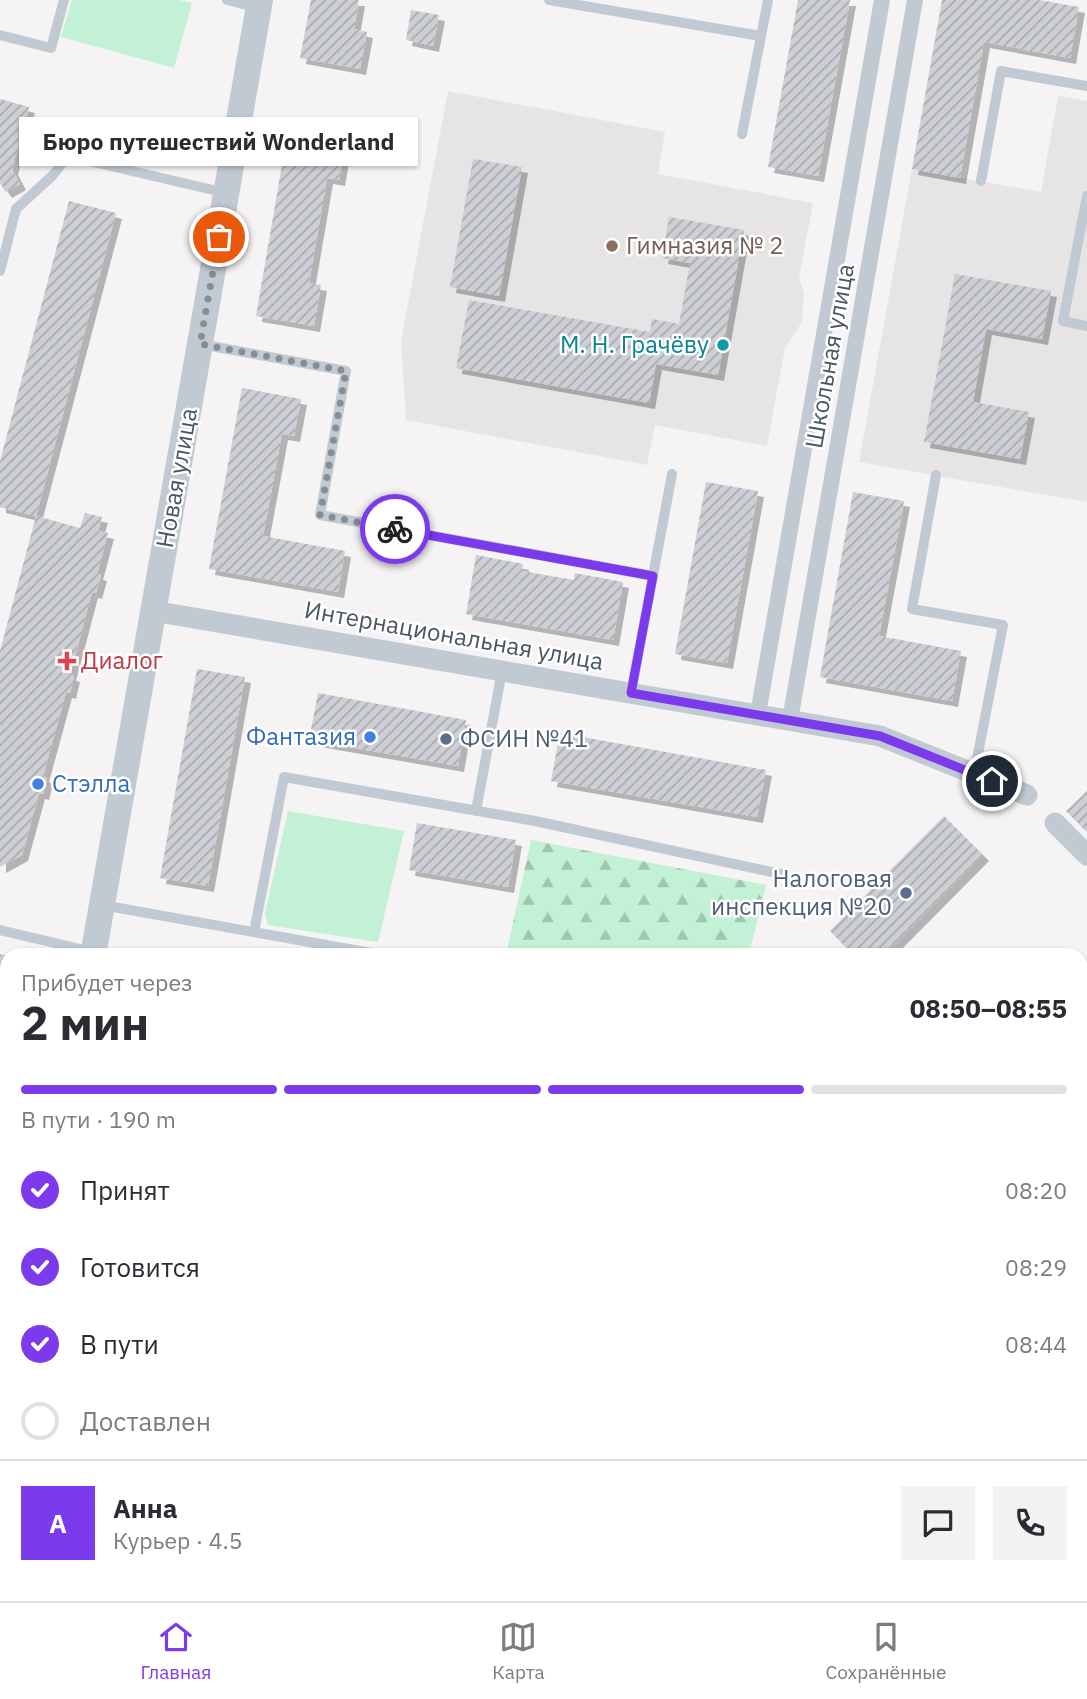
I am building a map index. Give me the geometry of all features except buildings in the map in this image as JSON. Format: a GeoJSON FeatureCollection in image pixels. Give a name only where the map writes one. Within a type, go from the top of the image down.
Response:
{"type":"FeatureCollection","features":[{"type":"Feature","properties":{"kind":"street","name":"Школьная улица"},"geometry":{"type":"LineString","coordinates":[[758,714],[882,0]]}},
{"type":"Feature","properties":{"kind":"street","name":"Школьная улица"},"geometry":{"type":"LineString","coordinates":[[790,720],[915,0]]}},
{"type":"Feature","properties":{"kind":"street","name":"Новая улица"},"geometry":{"type":"LineString","coordinates":[[94,948],[259,4]]}},
{"type":"Feature","properties":{"kind":"street","name":"Интернациональная улица"},"geometry":{"type":"LineString","coordinates":[[153,611],[880,736],[1027,795]]}},
{"type":"Feature","properties":{"kind":"street"},"geometry":{"type":"LineString","coordinates":[[1055,823],[1087,855]]}},
{"type":"Feature","properties":{"kind":"lane"},"geometry":{"type":"LineString","coordinates":[[0,36],[51,48],[64,0]]}},
{"type":"Feature","properties":{"kind":"lane"},"geometry":{"type":"LineString","coordinates":[[227,0],[259,4]]}},
{"type":"Feature","properties":{"kind":"lane"},"geometry":{"type":"LineString","coordinates":[[549,0],[761,36]]}},
{"type":"Feature","properties":{"kind":"lane"},"geometry":{"type":"LineString","coordinates":[[742,134],[768,0]]}},
{"type":"Feature","properties":{"kind":"lane"},"geometry":{"type":"LineString","coordinates":[[981,181],[1000,71],[1087,86]]}},
{"type":"Feature","properties":{"kind":"lane"},"geometry":{"type":"LineString","coordinates":[[0,271],[16,209],[52,176],[68,156],[226,193]]}},
{"type":"Feature","properties":{"kind":"lane"},"geometry":{"type":"LineString","coordinates":[[1087,196],[1063,321],[1087,326]]}},
{"type":"Feature","properties":{"kind":"lane"},"geometry":{"type":"LineString","coordinates":[[200,344],[346,371],[320,515],[653,576]]}},
{"type":"Feature","properties":{"kind":"lane"},"geometry":{"type":"LineString","coordinates":[[631,693],[672,474]]}},
{"type":"Feature","properties":{"kind":"lane"},"geometry":{"type":"LineString","coordinates":[[936,475],[912,609],[1003,625],[974,774]]}},
{"type":"Feature","properties":{"kind":"lane"},"geometry":{"type":"LineString","coordinates":[[476,811],[502,671]]}},
{"type":"Feature","properties":{"kind":"lane"},"geometry":{"type":"LineString","coordinates":[[254,932],[284,777],[476,811],[781,874]]}},
{"type":"Feature","properties":{"kind":"lane"},"geometry":{"type":"LineString","coordinates":[[102,905],[343,948]]}},
{"type":"Feature","properties":{"kind":"lane"},"geometry":{"type":"LineString","coordinates":[[0,930],[70,948]]}},
{"type":"Feature","properties":{"kind":"shaded area","name":"Гимназия № 2"},"geometry":{"type":"Polygon","coordinates":[[[448,91],[665,132],[658,174],[813,203],[799,278],[804,293],[802,322],[785,348],[767,446],[655,425],[647,465],[406,420],[401,341],[448,91]]]}},
{"type":"Feature","properties":{"kind":"shaded area"},"geometry":{"type":"Polygon","coordinates":[[[1058,96],[1087,101],[1087,502],[859,462],[912,169],[1041,192],[1058,96]]]}},
{"type":"Feature","properties":{"kind":"green space"},"geometry":{"type":"Polygon","coordinates":[[[72,0],[179,0],[192,3],[174,68],[61,37],[72,0]]]}},
{"type":"Feature","properties":{"kind":"green space"},"geometry":{"type":"Polygon","coordinates":[[[288,811],[404,831],[378,942],[268,925],[265,913],[288,811]]]}},
{"type":"Feature","properties":{"kind":"green space"},"geometry":{"type":"Polygon","coordinates":[[[531,840],[766,885],[751,948],[508,948],[531,840]]]}},
{"type":"Feature","properties":{"kind":"way so far"},"geometry":{"type":"LineString","coordinates":[[219,237],[200,344],[346,371],[320,515],[395,529]]}},
{"type":"Feature","properties":{"kind":"place","name":"Бюро путешествий Wonderland"},"geometry":{"type":"Point","coordinates":[219,237]}},
{"type":"Feature","properties":{"kind":"place","name":"Гимназия № 2"},"geometry":{"type":"Point","coordinates":[612,246]}},
{"type":"Feature","properties":{"kind":"place","name":"М. Н. Грачёву"},"geometry":{"type":"Point","coordinates":[723,345]}},
{"type":"Feature","properties":{"kind":"place","name":"Диалог"},"geometry":{"type":"Point","coordinates":[67,661]}},
{"type":"Feature","properties":{"kind":"place","name":"Фантазия"},"geometry":{"type":"Point","coordinates":[370,737]}},
{"type":"Feature","properties":{"kind":"place","name":"ФСИН №41"},"geometry":{"type":"Point","coordinates":[446,739]}},
{"type":"Feature","properties":{"kind":"place","name":"Стэлла"},"geometry":{"type":"Point","coordinates":[38,784]}},
{"type":"Feature","properties":{"kind":"place","name":"Налоговая инспекция №20"},"geometry":{"type":"Point","coordinates":[906,893]}},
{"type":"Feature","properties":{"kind":"route"},"geometry":{"type":"LineString","coordinates":[[395,529],[653,576],[631,693],[880,736],[992,781]]}}]}
